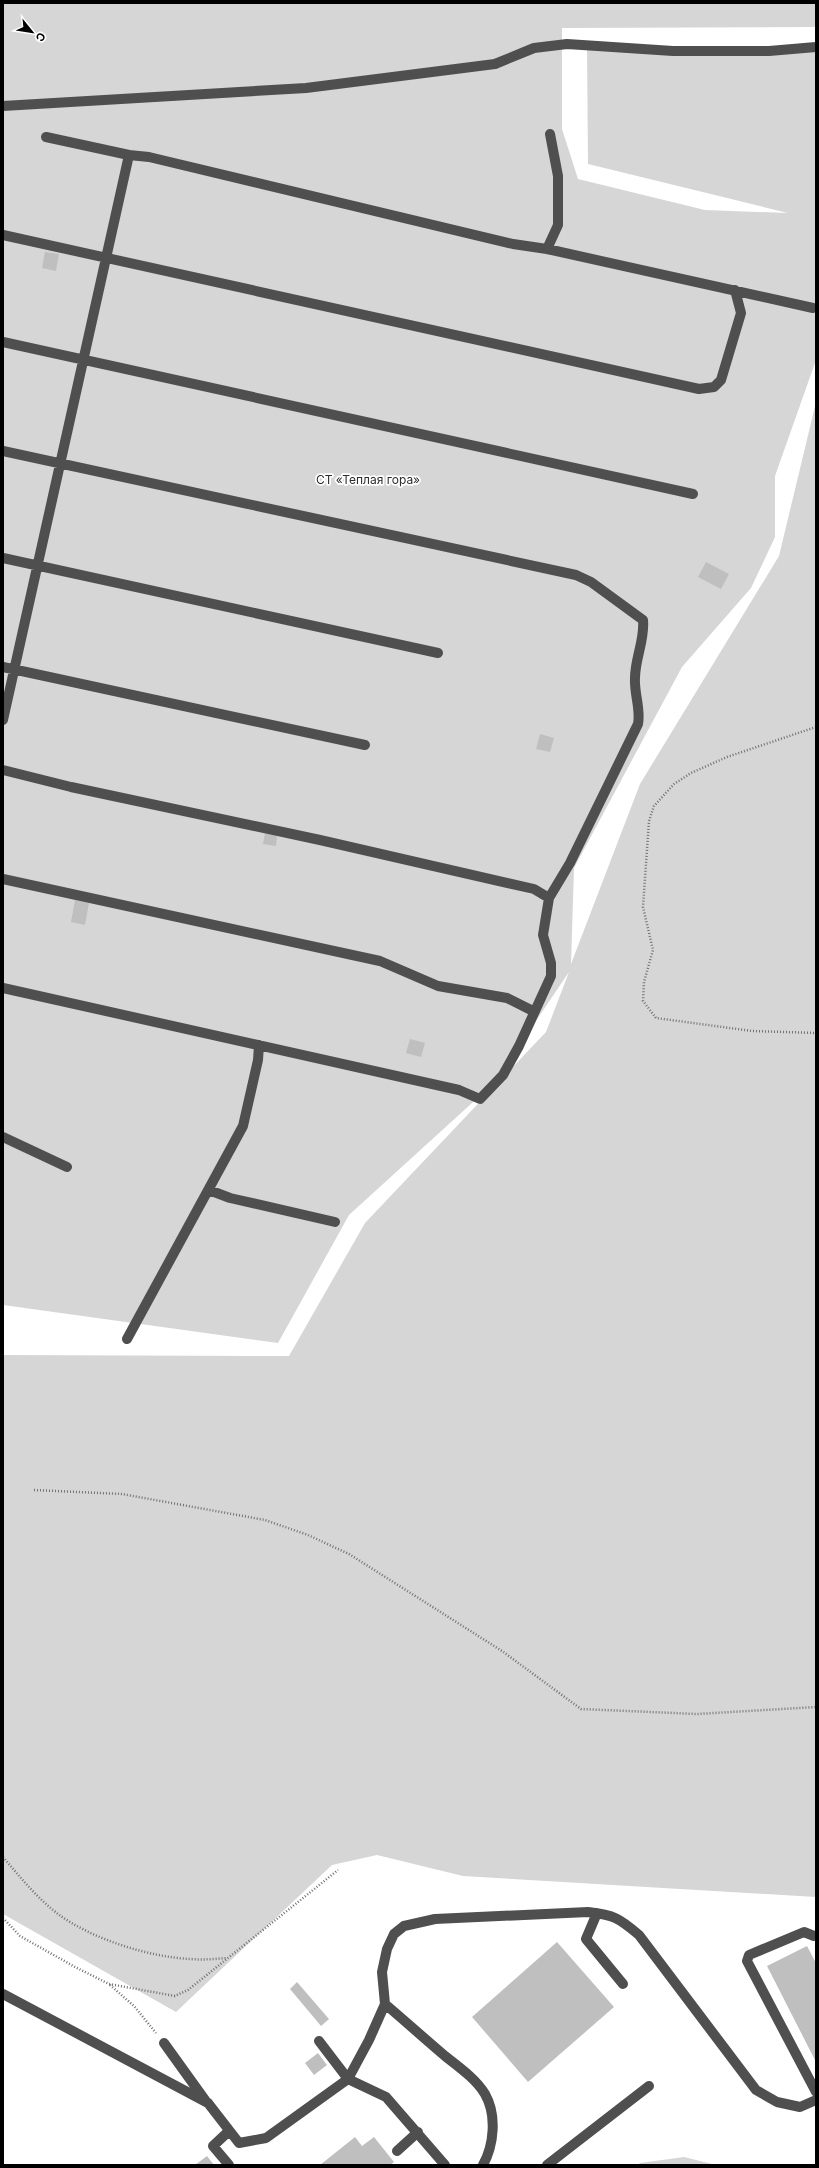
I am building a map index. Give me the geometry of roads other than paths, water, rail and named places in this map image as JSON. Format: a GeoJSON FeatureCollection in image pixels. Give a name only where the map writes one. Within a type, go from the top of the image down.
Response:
{"type":"FeatureCollection","features":[{"type":"Feature","properties":{"kind":"street"},"geometry":{"type":"LineString","coordinates":[[3,106],[306,88],[495,64],[534,48],[567,44],[673,51],[769,51],[816,47]]}},
{"type":"Feature","properties":{"kind":"street"},"geometry":{"type":"LineString","coordinates":[[547,249],[558,225],[558,176],[550,134]]}},
{"type":"Feature","properties":{"kind":"street"},"geometry":{"type":"LineString","coordinates":[[46,137],[129,155],[157,159],[513,244],[547,249],[813,308]]}},
{"type":"Feature","properties":{"kind":"street"},"geometry":{"type":"LineString","coordinates":[[3,720],[8,668],[37,565],[61,464],[129,155]]}},
{"type":"Feature","properties":{"kind":"street"},"geometry":{"type":"LineString","coordinates":[[3,235],[699,389],[714,387],[721,380],[741,313],[735,290]]}},
{"type":"Feature","properties":{"kind":"street"},"geometry":{"type":"LineString","coordinates":[[3,342],[693,494]]}},
{"type":"Feature","properties":{"kind":"street"},"geometry":{"type":"LineString","coordinates":[[3,451],[576,575],[591,582],[643,620],[644,632],[634,676],[635,692],[640,715],[638,724],[570,863],[549,898],[543,935],[552,964],[551,976],[533,1011],[519,1046],[503,1075],[480,1099],[459,1090],[3,988]]}},
{"type":"Feature","properties":{"kind":"street"},"geometry":{"type":"LineString","coordinates":[[3,558],[438,653]]}},
{"type":"Feature","properties":{"kind":"street"},"geometry":{"type":"LineString","coordinates":[[8,668],[365,745]]}},
{"type":"Feature","properties":{"kind":"street"},"geometry":{"type":"LineString","coordinates":[[3,770],[71,787],[320,840],[534,889],[549,898]]}},
{"type":"Feature","properties":{"kind":"street"},"geometry":{"type":"LineString","coordinates":[[3,879],[380,961],[438,986],[506,998],[533,1011]]}},
{"type":"Feature","properties":{"kind":"street"},"geometry":{"type":"LineString","coordinates":[[128,1339],[243,1126],[258,1060],[259,1045]]}},
{"type":"Feature","properties":{"kind":"street"},"geometry":{"type":"LineString","coordinates":[[3,1137],[67,1167]]}},
{"type":"Feature","properties":{"kind":"street"},"geometry":{"type":"LineString","coordinates":[[209,1190],[230,1198],[335,1222]]}},
{"type":"Feature","properties":{"kind":"street"},"geometry":{"type":"LineString","coordinates":[[164,2043],[229,2131],[239,2142],[266,2138],[348,2078],[369,2040],[385,2004],[382,1972],[387,1949],[394,1934],[404,1926],[435,1919],[588,1912],[618,1918],[638,1936],[756,2090],[778,2102],[800,2107],[816,2100]]}},
{"type":"Feature","properties":{"kind":"street"},"geometry":{"type":"LineString","coordinates":[[597,1913],[586,1939],[624,1984]]}},
{"type":"Feature","properties":{"kind":"street"},"geometry":{"type":"LineString","coordinates":[[814,1936],[804,1932],[749,1955],[747,1961],[816,2092]]}},
{"type":"Feature","properties":{"kind":"street"},"geometry":{"type":"LineString","coordinates":[[3,1994],[208,2103]]}},
{"type":"Feature","properties":{"kind":"street"},"geometry":{"type":"LineString","coordinates":[[385,2004],[464,2072],[485,2095],[491,2115],[493,2131],[490,2153],[483,2165]]}},
{"type":"Feature","properties":{"kind":"street"},"geometry":{"type":"LineString","coordinates":[[319,2041],[348,2078],[386,2096],[445,2165]]}},
{"type":"Feature","properties":{"kind":"street"},"geometry":{"type":"LineString","coordinates":[[547,2165],[649,2086]]}},
{"type":"Feature","properties":{"kind":"street"},"geometry":{"type":"LineString","coordinates":[[228,2165],[213,2146],[229,2131]]}},
{"type":"Feature","properties":{"kind":"street"},"geometry":{"type":"LineString","coordinates":[[397,2151],[418,2132]]}},
{"type":"Feature","properties":{"kind":"park label","name":"СТ «Теплая гора»"},"geometry":{"type":"Point","coordinates":[368,479]}}]}
